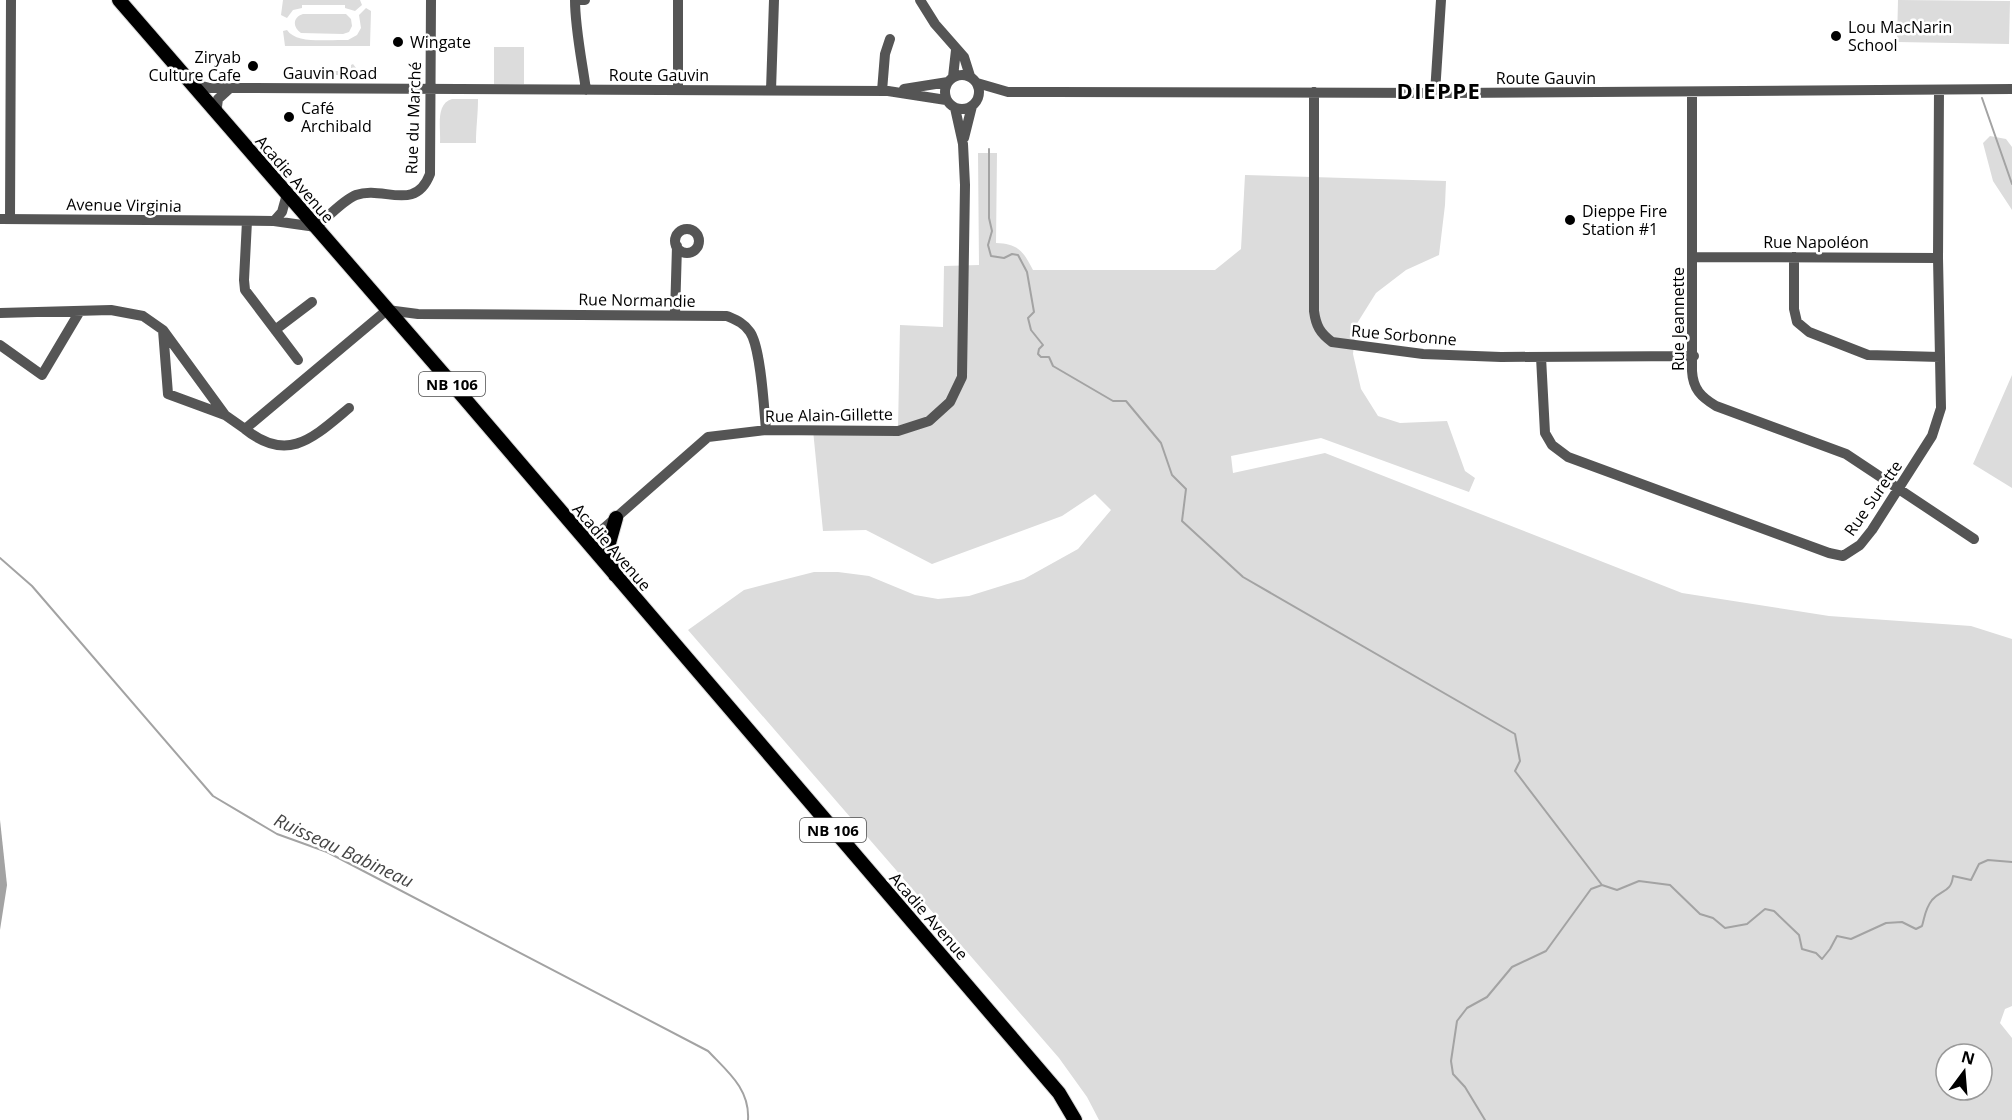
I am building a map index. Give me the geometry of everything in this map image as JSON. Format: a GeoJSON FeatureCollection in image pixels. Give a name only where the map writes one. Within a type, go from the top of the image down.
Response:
{"type":"FeatureCollection","features":[{"type":"Feature","properties":{"kind":"main road","name":"Acadie Avenue"},"geometry":{"type":"LineString","coordinates":[[118,0],[454,386],[1059,1093],[1075,1120]]}},
{"type":"Feature","properties":{"kind":"main road"},"geometry":{"type":"LineString","coordinates":[[616,518],[609,543],[616,577]]}},
{"type":"Feature","properties":{"kind":"street"},"geometry":{"type":"LineString","coordinates":[[5,219],[11,0]]}},
{"type":"Feature","properties":{"kind":"street","name":"Rue du Marché"},"geometry":{"type":"LineString","coordinates":[[315,227],[355,195],[365,193],[402,196],[415,194],[426,185],[430,174],[431,0]]}},
{"type":"Feature","properties":{"kind":"street"},"geometry":{"type":"LineString","coordinates":[[585,0],[574,0],[586,90]]}},
{"type":"Feature","properties":{"kind":"street"},"geometry":{"type":"LineString","coordinates":[[678,0],[678,90]]}},
{"type":"Feature","properties":{"kind":"street"},"geometry":{"type":"LineString","coordinates":[[771,90],[774,0]]}},
{"type":"Feature","properties":{"kind":"street"},"geometry":{"type":"LineString","coordinates":[[920,0],[935,24],[965,60],[979,92],[975,104],[967,109],[955,108],[946,100],[944,90],[950,79],[956,50]]}},
{"type":"Feature","properties":{"kind":"street"},"geometry":{"type":"LineString","coordinates":[[1435,93],[1441,0]]}},
{"type":"Feature","properties":{"kind":"street"},"geometry":{"type":"LineString","coordinates":[[885,91],[885,54],[890,39]]}},
{"type":"Feature","properties":{"kind":"street"},"geometry":{"type":"LineString","coordinates":[[950,79],[958,75],[973,80]]}},
{"type":"Feature","properties":{"kind":"street","name":"Route Gauvin"},"geometry":{"type":"LineString","coordinates":[[885,91],[950,79]]}},
{"type":"Feature","properties":{"kind":"street","name":"Route Gauvin"},"geometry":{"type":"LineString","coordinates":[[973,80],[1008,92],[1435,93],[2012,89]]}},
{"type":"Feature","properties":{"kind":"street","name":"Gauvin Road"},"geometry":{"type":"LineString","coordinates":[[190,83],[210,88],[430,89]]}},
{"type":"Feature","properties":{"kind":"street"},"geometry":{"type":"LineString","coordinates":[[216,114],[218,99],[230,88]]}},
{"type":"Feature","properties":{"kind":"street","name":"Route Gauvin"},"geometry":{"type":"LineString","coordinates":[[430,89],[885,91],[946,100]]}},
{"type":"Feature","properties":{"kind":"street","name":"Rue Surette"},"geometry":{"type":"LineString","coordinates":[[1541,357],[1545,433],[1552,445],[1568,457],[1829,553],[1843,556],[1860,545],[1932,436],[1941,408],[1938,258],[1939,90]]}},
{"type":"Feature","properties":{"kind":"street","name":"Route Gauvin"},"geometry":{"type":"LineString","coordinates":[[975,104],[1008,92]]}},
{"type":"Feature","properties":{"kind":"street","name":"Rue Sorbonne"},"geometry":{"type":"LineString","coordinates":[[1314,92],[1314,311],[1316,324],[1323,335],[1332,342],[1423,354],[1541,357],[1694,356]]}},
{"type":"Feature","properties":{"kind":"street","name":"Rue Jeannette"},"geometry":{"type":"LineString","coordinates":[[1692,92],[1693,383],[1702,397],[1716,406],[1846,454],[1974,539]]}},
{"type":"Feature","properties":{"kind":"street","name":"Rue Alain-Gillette"},"geometry":{"type":"LineString","coordinates":[[963,144],[975,104]]}},
{"type":"Feature","properties":{"kind":"street","name":"Rue Alain-Gillette"},"geometry":{"type":"LineString","coordinates":[[587,543],[708,437],[766,430],[898,431],[929,421],[950,402],[962,377],[965,185],[963,144],[955,108]]}},
{"type":"Feature","properties":{"kind":"street"},"geometry":{"type":"LineString","coordinates":[[274,221],[282,212],[287,194]]}},
{"type":"Feature","properties":{"kind":"street","name":"Avenue Virginia"},"geometry":{"type":"LineString","coordinates":[[5,219],[274,221],[315,227]]}},
{"type":"Feature","properties":{"kind":"street"},"geometry":{"type":"LineString","coordinates":[[247,221],[245,290],[298,360]]}},
{"type":"Feature","properties":{"kind":"street"},"geometry":{"type":"LineString","coordinates":[[675,315],[677,246]]}},
{"type":"Feature","properties":{"kind":"street","name":"Rue Napoléon"},"geometry":{"type":"LineString","coordinates":[[1693,257],[1938,258]]}},
{"type":"Feature","properties":{"kind":"street"},"geometry":{"type":"LineString","coordinates":[[1794,257],[1794,309],[1797,322],[1809,332],[1868,355],[1941,357]]}},
{"type":"Feature","properties":{"kind":"street"},"geometry":{"type":"LineString","coordinates":[[275,330],[312,302]]}},
{"type":"Feature","properties":{"kind":"street"},"geometry":{"type":"LineString","coordinates":[[0,313],[111,310],[150,319],[163,330],[225,415]]}},
{"type":"Feature","properties":{"kind":"street"},"geometry":{"type":"LineString","coordinates":[[245,429],[387,310]]}},
{"type":"Feature","properties":{"kind":"street","name":"Rue Normandie"},"geometry":{"type":"LineString","coordinates":[[387,310],[418,314],[727,316],[742,323],[752,333],[757,355],[766,430]]}},
{"type":"Feature","properties":{"kind":"street"},"geometry":{"type":"LineString","coordinates":[[0,345],[42,375],[80,311]]}},
{"type":"Feature","properties":{"kind":"street"},"geometry":{"type":"LineString","coordinates":[[406,333],[407,325],[418,314]]}},
{"type":"Feature","properties":{"kind":"street"},"geometry":{"type":"LineString","coordinates":[[163,330],[168,394],[225,415],[266,444],[297,443],[315,436],[349,408]]}},
{"type":"Feature","properties":{"kind":"shaded area"},"geometry":{"type":"Polygon","coordinates":[[[283,0],[360,0],[362,5],[355,11],[345,8],[345,5],[302,5],[302,8],[293,10],[287,18],[281,15],[283,0]]]}},
{"type":"Feature","properties":{"kind":"shaded area"},"geometry":{"type":"Polygon","coordinates":[[[1898,0],[2010,1],[2009,44],[1897,42],[1898,0]]]}},
{"type":"Feature","properties":{"kind":"shaded area"},"geometry":{"type":"Polygon","coordinates":[[[366,8],[371,11],[370,46],[285,46],[283,31],[287,30],[298,38],[348,40],[357,35],[361,28],[359,15],[366,8]]]}},
{"type":"Feature","properties":{"kind":"shaded area"},"geometry":{"type":"Polygon","coordinates":[[[303,14],[346,14],[351,19],[352,26],[349,32],[343,34],[301,33],[296,28],[295,22],[297,17],[303,14]]]}},
{"type":"Feature","properties":{"kind":"shaded area"},"geometry":{"type":"Polygon","coordinates":[[[494,47],[524,47],[524,84],[494,84],[494,47]]]}},
{"type":"Feature","properties":{"kind":"shaded area"},"geometry":{"type":"Polygon","coordinates":[[[353,64],[357,75],[286,75],[286,69],[292,67],[292,71],[351,71],[353,64]]]}},
{"type":"Feature","properties":{"kind":"shaded area"},"geometry":{"type":"Polygon","coordinates":[[[452,99],[478,99],[476,143],[440,143],[441,111],[443,106],[452,99]]]}},
{"type":"Feature","properties":{"kind":"shaded area"},"geometry":{"type":"Polygon","coordinates":[[[1990,136],[2006,139],[2012,147],[2012,210],[1993,181],[1983,143],[1990,136]]]}},
{"type":"Feature","properties":{"kind":"shaded area"},"geometry":{"type":"Polygon","coordinates":[[[978,153],[997,153],[996,243],[1015,247],[1026,258],[1033,270],[1215,270],[1241,249],[1245,175],[1446,181],[1439,255],[1406,270],[1376,293],[1356,325],[1353,354],[1361,389],[1378,416],[1400,423],[1447,421],[1465,471],[1475,478],[1469,492],[1321,438],[1231,456],[1233,473],[1325,453],[1682,593],[1829,616],[1971,626],[2012,639],[2012,1006],[2005,1009],[2000,1023],[2012,1038],[2012,1120],[1099,1120],[1087,1097],[1059,1058],[688,630],[744,590],[814,572],[869,576],[915,595],[938,599],[969,596],[1024,579],[1078,549],[1111,510],[1095,494],[1062,516],[932,564],[866,530],[823,531],[813,430],[898,430],[900,325],[943,327],[944,266],[979,265],[978,153]]]}},
{"type":"Feature","properties":{"kind":"shaded area"},"geometry":{"type":"Polygon","coordinates":[[[2012,375],[2012,488],[1973,464],[2012,375]]]}},
{"type":"Feature","properties":{"kind":"shaded area"},"geometry":{"type":"Polygon","coordinates":[[[0,820],[7,885],[0,930],[0,820]]]}},
{"type":"Feature","properties":{"kind":"waterway","name":"Ruisseau Babineau"},"geometry":{"type":"LineString","coordinates":[[1982,98],[2012,184]]}},
{"type":"Feature","properties":{"kind":"waterway"},"geometry":{"type":"LineString","coordinates":[[989,149],[989,218],[992,231],[988,245],[991,256],[1004,258],[1012,254],[1018,255],[1027,272],[1034,312],[1028,318],[1031,330],[1043,345],[1038,354],[1041,357],[1049,357],[1053,366],[1113,401],[1126,401],[1161,443],[1172,475],[1186,489],[1182,521],[1243,577],[1515,734],[1520,761],[1515,771],[1602,885],[1617,890],[1639,881],[1670,885],[1700,914],[1713,918],[1725,928],[1747,924],[1765,909],[1774,911],[1799,935],[1802,949],[1816,953],[1822,959],[1837,936],[1851,939],[1886,923],[1902,922],[1916,929],[1922,926],[1930,903],[1948,888],[1953,876],[1971,880],[1979,864],[1988,860],[2012,862]]}},
{"type":"Feature","properties":{"kind":"waterway","name":"Ruisseau Babineau"},"geometry":{"type":"LineString","coordinates":[[0,558],[32,586],[213,796],[277,834],[327,852],[708,1051],[730,1074],[741,1090],[748,1109],[748,1120]]}},
{"type":"Feature","properties":{"kind":"waterway","name":"Ruisseau Babineau"},"geometry":{"type":"LineString","coordinates":[[1485,1120],[1465,1087],[1453,1074],[1451,1061],[1457,1021],[1467,1008],[1487,997],[1512,967],[1546,951],[1591,889],[1602,885]]}},
{"type":"Feature","properties":{"kind":"place","name":"Lou MacNarin School"},"geometry":{"type":"Point","coordinates":[1836,36]}},
{"type":"Feature","properties":{"kind":"place","name":"Wingate"},"geometry":{"type":"Point","coordinates":[398,42]}},
{"type":"Feature","properties":{"kind":"place","name":"Ziryab Culture Cafe"},"geometry":{"type":"Point","coordinates":[253,66]}},
{"type":"Feature","properties":{"kind":"place","name":"Café Archibald"},"geometry":{"type":"Point","coordinates":[289,117]}},
{"type":"Feature","properties":{"kind":"place","name":"Dieppe Fire Station #1"},"geometry":{"type":"Point","coordinates":[1570,220]}},
{"type":"Feature","properties":{"kind":"district","name":"DIEPPE"},"geometry":{"type":"Point","coordinates":[1439,90]}}]}
